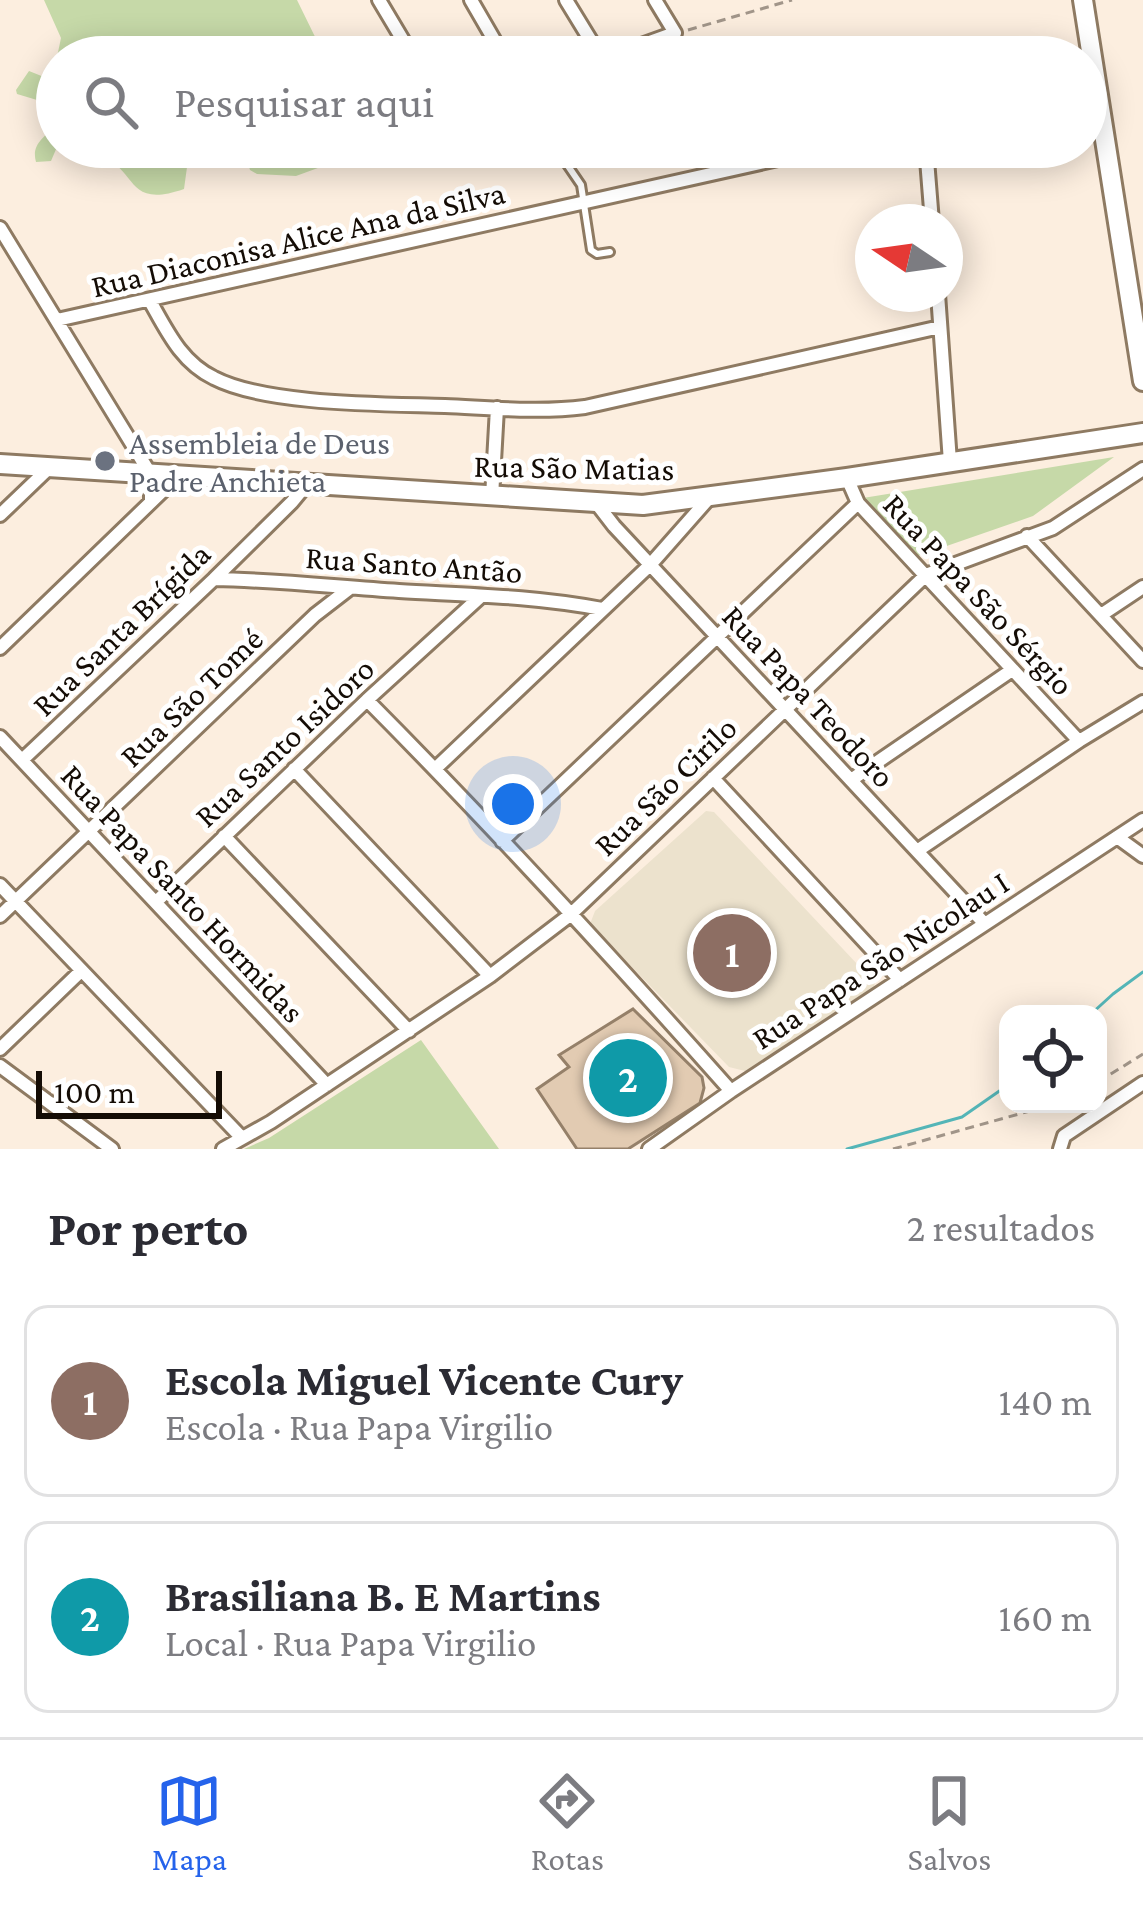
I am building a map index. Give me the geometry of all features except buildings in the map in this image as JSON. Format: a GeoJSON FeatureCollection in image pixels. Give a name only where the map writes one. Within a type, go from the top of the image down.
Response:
{"type":"FeatureCollection","features":[{"type":"Feature","properties":{"kind":"street"},"geometry":{"type":"LineString","coordinates":[[379,0],[400,36]]}},
{"type":"Feature","properties":{"kind":"street"},"geometry":{"type":"LineString","coordinates":[[471,0],[492,36]]}},
{"type":"Feature","properties":{"kind":"street"},"geometry":{"type":"LineString","coordinates":[[566,0],[583,36]]}},
{"type":"Feature","properties":{"kind":"street"},"geometry":{"type":"LineString","coordinates":[[655,0],[675,33],[667,36]]}},
{"type":"Feature","properties":{"kind":"street"},"geometry":{"type":"LineString","coordinates":[[1083,0],[1087,36]]}},
{"type":"Feature","properties":{"kind":"street","name":"Rua Diaconisa Alice Ana da Silva"},"geometry":{"type":"LineString","coordinates":[[57,320],[739,168]]}},
{"type":"Feature","properties":{"kind":"street"},"geometry":{"type":"LineString","coordinates":[[928,168],[931,204]]}},
{"type":"Feature","properties":{"kind":"street"},"geometry":{"type":"LineString","coordinates":[[1105,168],[1143,381]]}},
{"type":"Feature","properties":{"kind":"street"},"geometry":{"type":"LineString","coordinates":[[0,228],[152,476],[151,501]]}},
{"type":"Feature","properties":{"kind":"street"},"geometry":{"type":"LineString","coordinates":[[150,301],[176,347],[194,366],[243,389],[361,403],[496,408],[585,407],[940,327]]}},
{"type":"Feature","properties":{"kind":"street"},"geometry":{"type":"LineString","coordinates":[[939,312],[950,463]]}},
{"type":"Feature","properties":{"kind":"street"},"geometry":{"type":"LineString","coordinates":[[492,497],[496,408]]}},
{"type":"Feature","properties":{"kind":"street","name":"Rua São Matias"},"geometry":{"type":"LineString","coordinates":[[0,464],[643,506],[1143,433]]}},
{"type":"Feature","properties":{"kind":"street"},"geometry":{"type":"LineString","coordinates":[[17,499],[27,466]]}},
{"type":"Feature","properties":{"kind":"street"},"geometry":{"type":"LineString","coordinates":[[0,515],[48,469]]}},
{"type":"Feature","properties":{"kind":"street","name":"Rua São Cirilo"},"geometry":{"type":"LineString","coordinates":[[223,1149],[409,1031],[570,915],[926,575],[1053,528],[1143,469]]}},
{"type":"Feature","properties":{"kind":"street"},"geometry":{"type":"LineString","coordinates":[[0,648],[178,476]]}},
{"type":"Feature","properties":{"kind":"street","name":"Rua Papa São Sérgio"},"geometry":{"type":"LineString","coordinates":[[847,478],[858,503],[1079,742]]}},
{"type":"Feature","properties":{"kind":"street","name":"Rua Santa Brígida"},"geometry":{"type":"LineString","coordinates":[[22,760],[214,579],[306,484]]}},
{"type":"Feature","properties":{"kind":"street"},"geometry":{"type":"LineString","coordinates":[[435,769],[650,565],[711,496]]}},
{"type":"Feature","properties":{"kind":"street"},"geometry":{"type":"LineString","coordinates":[[502,841],[858,503]]}},
{"type":"Feature","properties":{"kind":"street","name":"Rua Papa Teodoro"},"geometry":{"type":"LineString","coordinates":[[597,505],[984,923]]}},
{"type":"Feature","properties":{"kind":"street"},"geometry":{"type":"LineString","coordinates":[[1027,536],[1143,662]]}},
{"type":"Feature","properties":{"kind":"street","name":"Rua Santo Antão"},"geometry":{"type":"LineString","coordinates":[[241,552],[257,579]]}},
{"type":"Feature","properties":{"kind":"street","name":"Rua Santo Antão"},"geometry":{"type":"LineString","coordinates":[[214,579],[602,608]]}},
{"type":"Feature","properties":{"kind":"street"},"geometry":{"type":"LineString","coordinates":[[315,615],[316,586]]}},
{"type":"Feature","properties":{"kind":"street"},"geometry":{"type":"LineString","coordinates":[[1101,615],[1143,587]]}},
{"type":"Feature","properties":{"kind":"street","name":"Rua São Tomé"},"geometry":{"type":"LineString","coordinates":[[0,916],[315,615],[350,588]]}},
{"type":"Feature","properties":{"kind":"street"},"geometry":{"type":"LineString","coordinates":[[447,594],[451,624]]}},
{"type":"Feature","properties":{"kind":"street","name":"Rua Santo Isidoro"},"geometry":{"type":"LineString","coordinates":[[157,901],[480,597]]}},
{"type":"Feature","properties":{"kind":"street","name":"Rua Santo Antão"},"geometry":{"type":"LineString","coordinates":[[568,602],[581,629]]}},
{"type":"Feature","properties":{"kind":"street"},"geometry":{"type":"LineString","coordinates":[[851,780],[1012,670]]}},
{"type":"Feature","properties":{"kind":"street"},"geometry":{"type":"LineString","coordinates":[[367,700],[731,1091]]}},
{"type":"Feature","properties":{"kind":"street"},"geometry":{"type":"LineString","coordinates":[[917,851],[1143,702]]}},
{"type":"Feature","properties":{"kind":"street","name":"Rua Papa Santo Hormidas"},"geometry":{"type":"LineString","coordinates":[[0,737],[327,1085]]}},
{"type":"Feature","properties":{"kind":"street"},"geometry":{"type":"LineString","coordinates":[[294,770],[490,976]]}},
{"type":"Feature","properties":{"kind":"street"},"geometry":{"type":"LineString","coordinates":[[713,778],[900,980]]}},
{"type":"Feature","properties":{"kind":"street","name":"Rua Papa São Nicolau I"},"geometry":{"type":"LineString","coordinates":[[649,1149],[1143,820]]}},
{"type":"Feature","properties":{"kind":"street"},"geometry":{"type":"LineString","coordinates":[[224,836],[409,1031]]}},
{"type":"Feature","properties":{"kind":"street"},"geometry":{"type":"LineString","coordinates":[[1117,837],[1143,856]]}},
{"type":"Feature","properties":{"kind":"street"},"geometry":{"type":"LineString","coordinates":[[0,885],[242,1138]]}},
{"type":"Feature","properties":{"kind":"street"},"geometry":{"type":"LineString","coordinates":[[0,1049],[81,970]]}},
{"type":"Feature","properties":{"kind":"street"},"geometry":{"type":"LineString","coordinates":[[0,1066],[112,1149]]}},
{"type":"Feature","properties":{"kind":"street"},"geometry":{"type":"LineString","coordinates":[[1060,1149],[1064,1136],[1143,1083]]}},
{"type":"Feature","properties":{"kind":"lane"},"geometry":{"type":"LineString","coordinates":[[571,168],[581,185],[591,250],[610,252]]}},
{"type":"Feature","properties":{"kind":"path"},"geometry":{"type":"LineString","coordinates":[[675,33],[792,0]]}},
{"type":"Feature","properties":{"kind":"path"},"geometry":{"type":"LineString","coordinates":[[1107,1076],[1143,1054]]}},
{"type":"Feature","properties":{"kind":"path"},"geometry":{"type":"LineString","coordinates":[[893,1149],[1023,1113]]}},
{"type":"Feature","properties":{"kind":"shaded area"},"geometry":{"type":"Polygon","coordinates":[[[706,811],[714,812],[875,983],[873,989],[753,1073],[729,1067],[590,924],[595,911],[706,811]]]}},
{"type":"Feature","properties":{"kind":"green space"},"geometry":{"type":"Polygon","coordinates":[[[44,0],[297,0],[315,36],[60,36],[44,0]]]}},
{"type":"Feature","properties":{"kind":"green space"},"geometry":{"type":"Polygon","coordinates":[[[29,71],[36,74],[36,100],[16,90],[29,71]]]}},
{"type":"Feature","properties":{"kind":"green space"},"geometry":{"type":"Polygon","coordinates":[[[119,168],[187,168],[184,189],[164,194],[140,190],[119,168]]]}},
{"type":"Feature","properties":{"kind":"green space"},"geometry":{"type":"Polygon","coordinates":[[[249,168],[318,168],[296,176],[249,168]]]}},
{"type":"Feature","properties":{"kind":"green space"},"geometry":{"type":"Polygon","coordinates":[[[1114,457],[1033,516],[915,557],[863,498],[1114,457]]]}},
{"type":"Feature","properties":{"kind":"green space"},"geometry":{"type":"Polygon","coordinates":[[[421,1040],[499,1149],[244,1149],[269,1138],[421,1040]]]}},
{"type":"Feature","properties":{"kind":"waterway"},"geometry":{"type":"LineString","coordinates":[[1101,1005],[1143,972]]}},
{"type":"Feature","properties":{"kind":"waterway"},"geometry":{"type":"LineString","coordinates":[[847,1149],[962,1117],[999,1091]]}},
{"type":"Feature","properties":{"kind":"place","name":"Assembleia de Deus Padre Anchieta"},"geometry":{"type":"Point","coordinates":[105,461]}},
{"type":"Feature","properties":{"kind":"place","name":"Escola Miguel Vicente Cury"},"geometry":{"type":"Point","coordinates":[732,953]}},
{"type":"Feature","properties":{"kind":"place","name":"Brasiliana B. E Martins"},"geometry":{"type":"Point","coordinates":[628,1078]}}]}
